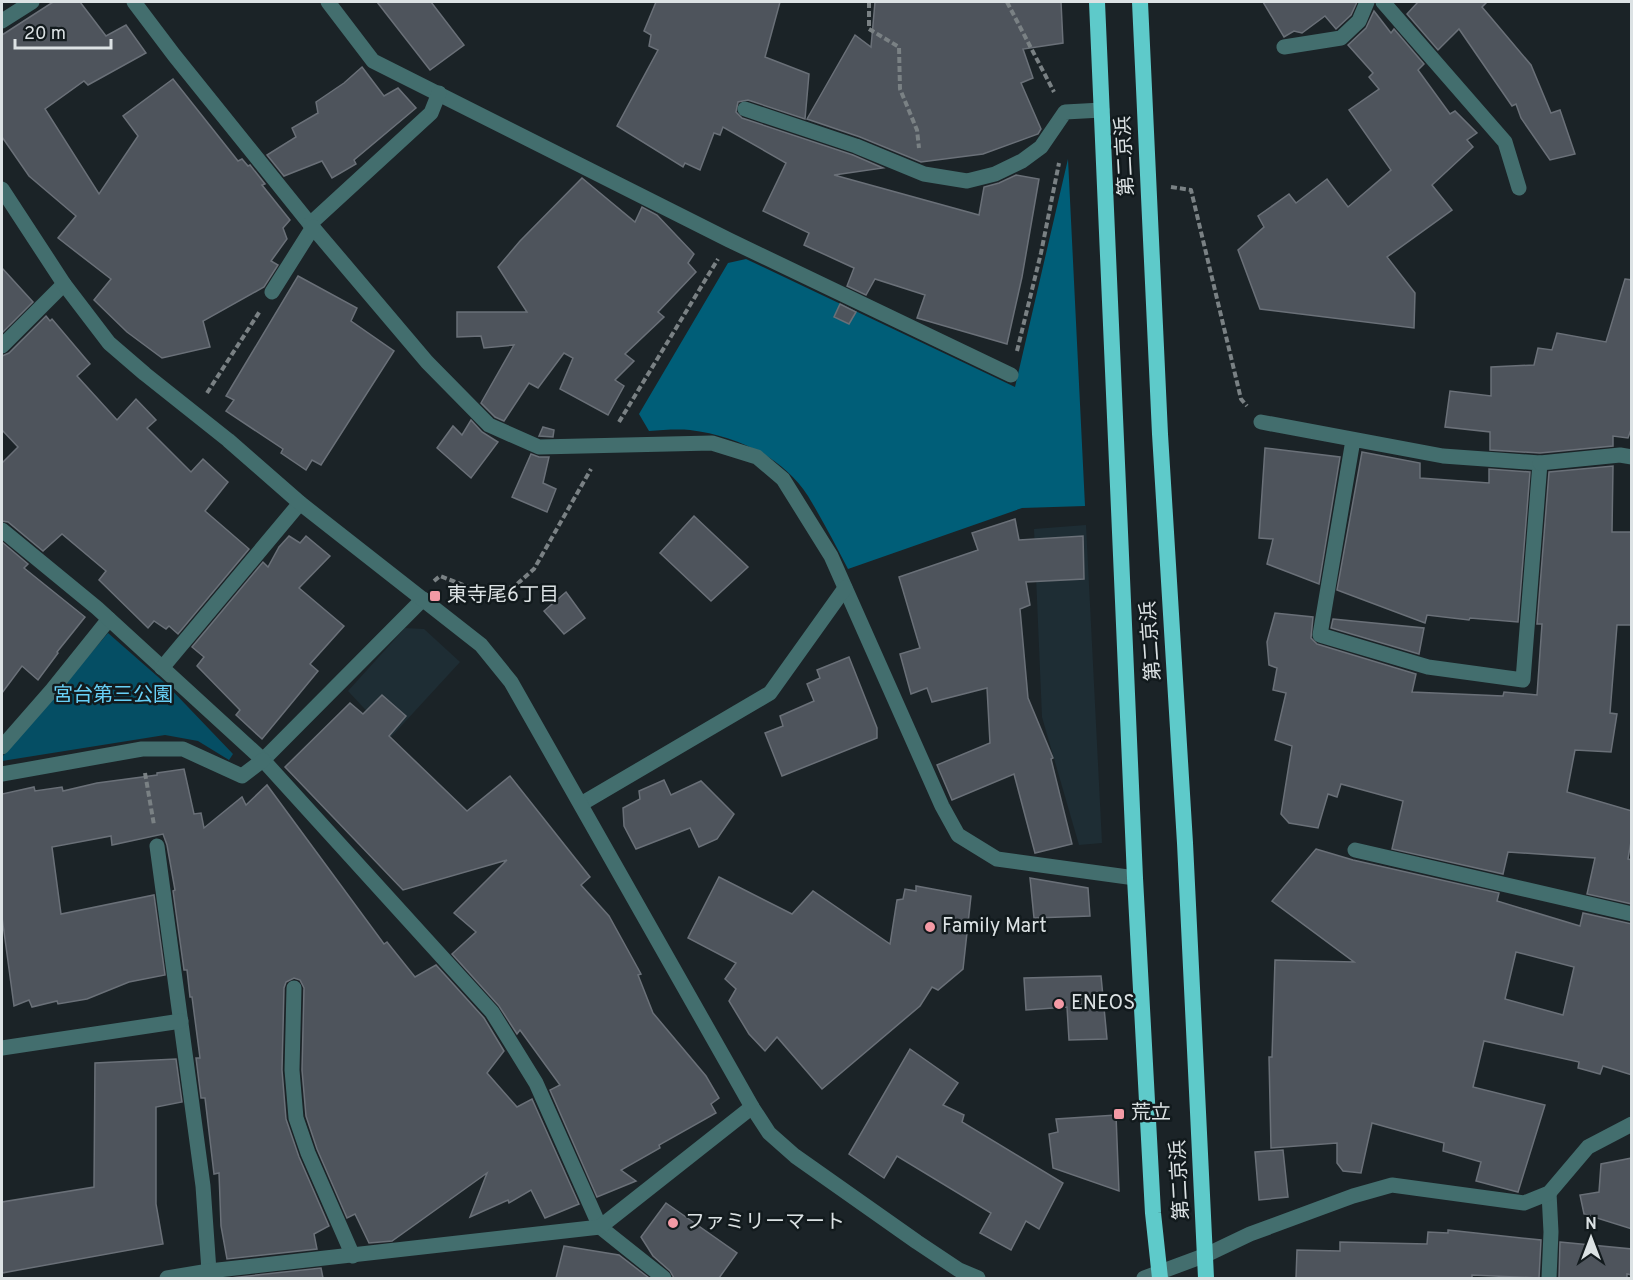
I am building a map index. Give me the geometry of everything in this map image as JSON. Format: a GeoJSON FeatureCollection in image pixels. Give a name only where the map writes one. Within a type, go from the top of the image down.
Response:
{"type":"FeatureCollection","features":[{"type":"Feature","properties":{"kind":"highway","name":"第二京浜"},"geometry":{"type":"LineString","coordinates":[[1097,2],[1135,878],[1155,1277]]}},
{"type":"Feature","properties":{"kind":"highway","name":"第二京浜"},"geometry":{"type":"LineString","coordinates":[[1140,2],[1160,434],[1185,843],[1206,1278]]}},
{"type":"Feature","properties":{"kind":"street"},"geometry":{"type":"LineString","coordinates":[[2,21],[32,2]]}},
{"type":"Feature","properties":{"kind":"street"},"geometry":{"type":"LineString","coordinates":[[134,2],[311,226],[427,362],[489,425],[539,447],[712,443],[757,458],[783,479],[831,556],[942,806],[958,835],[997,859],[1135,878]]}},
{"type":"Feature","properties":{"kind":"street"},"geometry":{"type":"LineString","coordinates":[[328,2],[374,61],[729,240],[1011,375]]}},
{"type":"Feature","properties":{"kind":"street"},"geometry":{"type":"LineString","coordinates":[[1284,47],[1341,38],[1359,21],[1367,2]]}},
{"type":"Feature","properties":{"kind":"street"},"geometry":{"type":"LineString","coordinates":[[1383,2],[1504,142],[1519,188]]}},
{"type":"Feature","properties":{"kind":"street"},"geometry":{"type":"LineString","coordinates":[[272,292],[311,226],[431,113],[439,93]]}},
{"type":"Feature","properties":{"kind":"street"},"geometry":{"type":"LineString","coordinates":[[745,109],[856,146],[924,174],[967,181],[995,174],[1022,161],[1041,147],[1065,112],[1102,110]]}},
{"type":"Feature","properties":{"kind":"street"},"geometry":{"type":"LineString","coordinates":[[2,189],[64,284],[109,343],[228,440],[300,503],[481,645],[511,682],[752,1107],[769,1133],[795,1156],[916,1242],[959,1270],[978,1278]]}},
{"type":"Feature","properties":{"kind":"street"},"geometry":{"type":"LineString","coordinates":[[2,346],[64,284]]}},
{"type":"Feature","properties":{"kind":"street"},"geometry":{"type":"LineString","coordinates":[[1261,422],[1443,456],[1540,463],[1620,455],[1632,457]]}},
{"type":"Feature","properties":{"kind":"street"},"geometry":{"type":"LineString","coordinates":[[1353,440],[1320,635],[1428,667],[1523,680],[1540,463]]}},
{"type":"Feature","properties":{"kind":"street"},"geometry":{"type":"LineString","coordinates":[[162,668],[300,503]]}},
{"type":"Feature","properties":{"kind":"street"},"geometry":{"type":"LineString","coordinates":[[2,530],[109,619],[263,760],[492,1011],[536,1083],[600,1227],[664,1278]]}},
{"type":"Feature","properties":{"kind":"street"},"geometry":{"type":"LineString","coordinates":[[581,804],[770,693],[845,588]]}},
{"type":"Feature","properties":{"kind":"street"},"geometry":{"type":"LineString","coordinates":[[2,774],[142,748],[183,749],[242,776],[263,760],[423,599]]}},
{"type":"Feature","properties":{"kind":"street"},"geometry":{"type":"LineString","coordinates":[[2,747],[52,690],[109,619]]}},
{"type":"Feature","properties":{"kind":"street"},"geometry":{"type":"LineString","coordinates":[[157,846],[203,1186],[209,1275]]}},
{"type":"Feature","properties":{"kind":"street"},"geometry":{"type":"LineString","coordinates":[[1355,850],[1632,914]]}},
{"type":"Feature","properties":{"kind":"street"},"geometry":{"type":"LineString","coordinates":[[294,988],[292,1070],[296,1118],[308,1153],[353,1256]]}},
{"type":"Feature","properties":{"kind":"street"},"geometry":{"type":"LineString","coordinates":[[2,1048],[181,1020]]}},
{"type":"Feature","properties":{"kind":"street"},"geometry":{"type":"LineString","coordinates":[[167,1278],[209,1275],[600,1227],[752,1107]]}},
{"type":"Feature","properties":{"kind":"street"},"geometry":{"type":"LineString","coordinates":[[1155,1277],[1250,1234],[1353,1196],[1392,1185],[1524,1203],[1549,1193],[1588,1147],[1632,1124]]}},
{"type":"Feature","properties":{"kind":"street"},"geometry":{"type":"LineString","coordinates":[[1549,1193],[1551,1232],[1549,1278]]}},
{"type":"Feature","properties":{"kind":"path"},"geometry":{"type":"LineString","coordinates":[[869,2],[869,29],[899,47],[900,89],[917,130]]}},
{"type":"Feature","properties":{"kind":"path"},"geometry":{"type":"LineString","coordinates":[[1007,2],[1054,92]]}},
{"type":"Feature","properties":{"kind":"path"},"geometry":{"type":"LineString","coordinates":[[1011,375],[1041,253],[1060,157]]}},
{"type":"Feature","properties":{"kind":"path"},"geometry":{"type":"LineString","coordinates":[[1191,190],[1241,399],[1261,422]]}},
{"type":"Feature","properties":{"kind":"path"},"geometry":{"type":"LineString","coordinates":[[207,393],[272,292]]}},
{"type":"Feature","properties":{"kind":"path"},"geometry":{"type":"LineString","coordinates":[[142,748],[157,846]]}},
{"type":"Feature","properties":{"kind":"shaded area"},"geometry":{"type":"Polygon","coordinates":[[[1068,159],[1085,506],[1022,508],[848,569],[808,496],[785,470],[771,459],[741,443],[707,433],[685,430],[649,431],[639,414],[728,263],[746,259],[1015,387],[1068,159]]]}},
{"type":"Feature","properties":{"kind":"shaded area"},"geometry":{"type":"Polygon","coordinates":[[[1086,525],[1102,843],[1079,845],[1042,717],[1034,529],[1086,525]]]}},
{"type":"Feature","properties":{"kind":"shaded area"},"geometry":{"type":"Polygon","coordinates":[[[405,628],[424,629],[460,662],[391,737],[348,691],[405,628]]]}},
{"type":"Feature","properties":{"kind":"green space","name":"宮台第三公園"},"geometry":{"type":"Polygon","coordinates":[[[108,633],[165,683],[233,754],[229,760],[198,741],[165,735],[2,761],[2,757],[108,633]]]}},
{"type":"Feature","properties":{"kind":"building"},"geometry":{"type":"Polygon","coordinates":[[[53,2],[80,2],[106,36],[126,25],[146,53],[88,85],[84,81],[45,109],[99,194],[138,136],[123,116],[173,79],[238,161],[242,159],[248,166],[250,165],[265,184],[262,185],[290,220],[283,228],[287,239],[271,261],[278,265],[264,287],[203,321],[210,347],[162,358],[127,332],[94,300],[111,279],[58,238],[76,216],[29,176],[2,137],[2,35],[53,2]]]}},
{"type":"Feature","properties":{"kind":"building"},"geometry":{"type":"Polygon","coordinates":[[[377,2],[431,2],[464,45],[430,70],[377,2]]]}},
{"type":"Feature","properties":{"kind":"building"},"geometry":{"type":"Polygon","coordinates":[[[656,2],[780,2],[765,57],[809,74],[805,119],[748,100],[738,102],[736,112],[742,118],[853,155],[883,168],[834,175],[979,215],[984,187],[1016,175],[1039,179],[1022,277],[1007,344],[917,318],[925,295],[875,279],[866,295],[847,286],[854,268],[804,245],[809,233],[763,211],[786,163],[723,127],[720,135],[714,133],[700,170],[685,163],[683,167],[617,126],[658,50],[649,46],[651,35],[644,31],[656,2]]]}},
{"type":"Feature","properties":{"kind":"building"},"geometry":{"type":"Polygon","coordinates":[[[875,2],[1061,2],[1063,43],[1023,49],[1033,78],[1021,83],[1041,129],[1038,134],[983,154],[921,162],[860,137],[807,119],[855,35],[871,47],[875,2]]]}},
{"type":"Feature","properties":{"kind":"building"},"geometry":{"type":"Polygon","coordinates":[[[1263,2],[1357,2],[1351,15],[1336,29],[1325,16],[1302,33],[1294,31],[1284,37],[1263,2]]]}},
{"type":"Feature","properties":{"kind":"building"},"geometry":{"type":"Polygon","coordinates":[[[1418,2],[1487,2],[1482,7],[1531,65],[1551,113],[1560,110],[1575,154],[1550,160],[1521,118],[1516,104],[1512,106],[1459,29],[1438,50],[1407,14],[1418,2]]]}},
{"type":"Feature","properties":{"kind":"building"},"geometry":{"type":"Polygon","coordinates":[[[1374,11],[1391,33],[1394,29],[1424,64],[1418,70],[1450,114],[1455,111],[1477,133],[1467,140],[1473,147],[1432,185],[1452,210],[1387,257],[1415,293],[1414,328],[1260,309],[1238,250],[1264,227],[1258,216],[1289,194],[1296,203],[1327,179],[1348,207],[1391,170],[1349,110],[1379,89],[1369,77],[1373,73],[1348,45],[1366,28],[1374,11]]]}},
{"type":"Feature","properties":{"kind":"building"},"geometry":{"type":"Polygon","coordinates":[[[362,67],[384,96],[398,88],[416,108],[354,160],[356,164],[332,178],[322,161],[284,176],[267,155],[296,137],[292,128],[318,113],[316,102],[344,83],[362,67]]]}},
{"type":"Feature","properties":{"kind":"building"},"geometry":{"type":"Polygon","coordinates":[[[582,178],[635,222],[642,207],[657,215],[694,254],[688,263],[696,272],[658,312],[664,317],[625,354],[634,361],[615,380],[624,386],[608,415],[560,389],[573,358],[564,353],[538,388],[529,383],[504,421],[495,417],[481,403],[514,345],[484,348],[481,336],[457,337],[457,312],[527,312],[498,267],[520,241],[582,178]]]}},
{"type":"Feature","properties":{"kind":"building"},"geometry":{"type":"Polygon","coordinates":[[[2,268],[33,302],[2,333],[2,268]]]}},
{"type":"Feature","properties":{"kind":"building"},"geometry":{"type":"Polygon","coordinates":[[[298,276],[357,308],[351,321],[394,351],[321,465],[312,460],[306,470],[281,453],[283,449],[226,411],[234,400],[226,396],[298,276]]]}},
{"type":"Feature","properties":{"kind":"building"},"geometry":{"type":"Polygon","coordinates":[[[1625,279],[1632,280],[1632,427],[1628,438],[1613,436],[1613,446],[1540,453],[1490,450],[1490,432],[1445,427],[1450,391],[1491,396],[1491,367],[1534,365],[1538,348],[1552,350],[1557,333],[1606,342],[1625,279]]]}},
{"type":"Feature","properties":{"kind":"building"},"geometry":{"type":"Polygon","coordinates":[[[840,304],[856,312],[849,324],[834,317],[840,304]]]}},
{"type":"Feature","properties":{"kind":"building"},"geometry":{"type":"Polygon","coordinates":[[[46,316],[50,321],[52,319],[90,364],[77,376],[117,420],[136,399],[156,420],[147,428],[191,472],[203,459],[228,482],[205,511],[249,549],[178,634],[169,626],[166,629],[154,621],[148,628],[99,580],[106,571],[62,534],[43,551],[8,522],[2,521],[2,463],[18,447],[2,430],[2,356],[9,353],[46,316]]]}},
{"type":"Feature","properties":{"kind":"building"},"geometry":{"type":"Polygon","coordinates":[[[471,420],[482,432],[498,442],[471,478],[437,448],[453,426],[462,435],[471,420]]]}},
{"type":"Feature","properties":{"kind":"building"},"geometry":{"type":"Polygon","coordinates":[[[543,427],[554,430],[553,437],[539,436],[543,427]]]}},
{"type":"Feature","properties":{"kind":"building"},"geometry":{"type":"Polygon","coordinates":[[[1265,448],[1340,457],[1319,584],[1267,564],[1273,539],[1259,538],[1265,448]]]}},
{"type":"Feature","properties":{"kind":"building"},"geometry":{"type":"Polygon","coordinates":[[[1362,452],[1420,463],[1420,478],[1489,483],[1489,469],[1530,472],[1518,622],[1427,615],[1425,623],[1337,590],[1362,452]]]}},
{"type":"Feature","properties":{"kind":"building"},"geometry":{"type":"Polygon","coordinates":[[[531,454],[549,457],[543,483],[556,489],[547,512],[512,497],[531,454]]]}},
{"type":"Feature","properties":{"kind":"building"},"geometry":{"type":"Polygon","coordinates":[[[1613,466],[1612,532],[1632,532],[1632,625],[1617,625],[1610,713],[1617,714],[1611,752],[1575,750],[1567,792],[1632,811],[1632,836],[1628,859],[1632,860],[1632,904],[1587,894],[1595,858],[1508,852],[1503,874],[1392,849],[1403,801],[1341,784],[1337,797],[1328,794],[1318,828],[1289,823],[1281,814],[1292,746],[1275,740],[1286,693],[1273,690],[1277,668],[1269,665],[1267,642],[1275,613],[1313,617],[1311,638],[1317,644],[1416,674],[1412,692],[1503,696],[1504,692],[1537,695],[1542,624],[1537,624],[1549,472],[1613,466]]]}},
{"type":"Feature","properties":{"kind":"building"},"geometry":{"type":"Polygon","coordinates":[[[694,516],[748,567],[711,601],[660,553],[694,516]]]}},
{"type":"Feature","properties":{"kind":"building"},"geometry":{"type":"Polygon","coordinates":[[[1015,519],[1019,540],[1083,536],[1084,579],[1026,582],[1030,605],[1020,609],[1028,698],[1053,758],[1051,759],[1072,844],[1035,853],[1014,774],[952,800],[937,765],[990,743],[987,688],[932,702],[927,688],[911,694],[900,654],[920,648],[899,577],[978,550],[972,533],[1015,519]]]}},
{"type":"Feature","properties":{"kind":"building"},"geometry":{"type":"Polygon","coordinates":[[[289,536],[300,543],[306,536],[330,556],[299,588],[344,626],[310,664],[318,671],[262,739],[236,715],[240,710],[197,666],[204,657],[192,647],[263,562],[268,567],[279,547],[289,536]]]}},
{"type":"Feature","properties":{"kind":"building"},"geometry":{"type":"Polygon","coordinates":[[[2,542],[28,564],[24,568],[85,617],[38,680],[22,666],[2,693],[2,542]]]}},
{"type":"Feature","properties":{"kind":"building"},"geometry":{"type":"Polygon","coordinates":[[[566,592],[585,618],[564,634],[544,611],[566,592]]]}},
{"type":"Feature","properties":{"kind":"building"},"geometry":{"type":"Polygon","coordinates":[[[1333,619],[1424,628],[1419,654],[1331,628],[1333,619]]]}},
{"type":"Feature","properties":{"kind":"building"},"geometry":{"type":"Polygon","coordinates":[[[849,657],[877,728],[877,738],[782,776],[765,733],[783,726],[780,716],[814,701],[807,684],[820,678],[817,670],[849,657]]]}},
{"type":"Feature","properties":{"kind":"building"},"geometry":{"type":"Polygon","coordinates":[[[382,695],[406,716],[389,736],[467,811],[510,776],[590,877],[581,885],[609,916],[641,974],[638,975],[653,1013],[706,1076],[719,1098],[711,1104],[716,1113],[659,1145],[660,1148],[621,1170],[636,1181],[597,1197],[550,1090],[560,1085],[520,1030],[517,1034],[499,1006],[452,954],[476,932],[454,913],[507,860],[403,890],[285,767],[350,703],[363,714],[382,695]]]}},
{"type":"Feature","properties":{"kind":"building"},"geometry":{"type":"Polygon","coordinates":[[[184,769],[194,814],[201,813],[204,828],[242,797],[246,805],[267,785],[384,944],[387,942],[415,977],[436,965],[484,1018],[504,1051],[487,1073],[517,1107],[532,1099],[579,1204],[545,1218],[531,1190],[509,1203],[508,1200],[470,1217],[487,1173],[392,1241],[369,1243],[355,1214],[347,1218],[317,1149],[306,1116],[302,1070],[304,988],[300,980],[294,978],[286,982],[284,988],[282,1070],[286,1119],[299,1157],[329,1226],[314,1234],[317,1249],[227,1259],[221,1226],[219,1173],[214,1174],[205,1098],[201,1098],[196,1058],[200,1058],[192,997],[190,997],[187,970],[184,970],[173,891],[175,890],[163,834],[112,845],[111,836],[52,847],[61,914],[154,895],[165,975],[129,982],[87,999],[58,1004],[57,1001],[32,1007],[29,1000],[14,1006],[2,917],[2,794],[34,787],[35,791],[62,787],[63,791],[184,769]]]}},
{"type":"Feature","properties":{"kind":"building"},"geometry":{"type":"Polygon","coordinates":[[[664,780],[671,795],[701,781],[734,814],[717,839],[699,847],[690,828],[636,849],[624,826],[623,808],[640,799],[639,791],[664,780]]]}},
{"type":"Feature","properties":{"kind":"building"},"geometry":{"type":"Polygon","coordinates":[[[1316,849],[1353,860],[1499,893],[1497,901],[1580,926],[1583,913],[1632,924],[1632,1075],[1603,1066],[1600,1074],[1578,1068],[1579,1062],[1484,1041],[1473,1087],[1545,1105],[1518,1192],[1476,1181],[1481,1162],[1443,1151],[1444,1143],[1372,1123],[1361,1173],[1343,1171],[1337,1163],[1337,1143],[1271,1148],[1269,1057],[1272,1057],[1275,960],[1354,962],[1272,901],[1316,849]],[[1516,952],[1505,999],[1563,1015],[1574,967],[1516,952]]]}},
{"type":"Feature","properties":{"kind":"building"},"geometry":{"type":"Polygon","coordinates":[[[719,877],[792,914],[813,891],[890,944],[897,900],[903,899],[905,889],[916,891],[916,886],[971,896],[963,969],[938,990],[932,987],[920,1006],[822,1089],[777,1037],[765,1051],[749,1034],[729,1001],[736,989],[725,979],[736,963],[688,938],[719,877]]]}},
{"type":"Feature","properties":{"kind":"building"},"geometry":{"type":"Polygon","coordinates":[[[1030,878],[1088,888],[1090,916],[1034,918],[1030,878]]]}},
{"type":"Feature","properties":{"kind":"building"},"geometry":{"type":"Polygon","coordinates":[[[1101,976],[1107,1039],[1069,1040],[1067,1007],[1026,1010],[1024,978],[1101,976]]]}},
{"type":"Feature","properties":{"kind":"building"},"geometry":{"type":"Polygon","coordinates":[[[910,1049],[958,1083],[943,1105],[964,1115],[962,1122],[1063,1183],[1039,1229],[1026,1221],[1011,1250],[980,1233],[991,1213],[897,1156],[884,1178],[849,1154],[910,1049]]]}},
{"type":"Feature","properties":{"kind":"building"},"geometry":{"type":"Polygon","coordinates":[[[176,1059],[182,1102],[156,1107],[156,1204],[163,1244],[2,1273],[2,1202],[94,1187],[95,1063],[176,1059]]]}},
{"type":"Feature","properties":{"kind":"building"},"geometry":{"type":"Polygon","coordinates":[[[1116,1115],[1119,1191],[1053,1168],[1049,1134],[1058,1132],[1056,1119],[1116,1115]]]}},
{"type":"Feature","properties":{"kind":"building"},"geometry":{"type":"Polygon","coordinates":[[[1283,1150],[1288,1197],[1259,1200],[1255,1152],[1283,1150]]]}},
{"type":"Feature","properties":{"kind":"building"},"geometry":{"type":"Polygon","coordinates":[[[1632,1158],[1632,1229],[1584,1214],[1580,1195],[1599,1192],[1601,1164],[1632,1158]]]}},
{"type":"Feature","properties":{"kind":"building","name":"ファミリーマート"},"geometry":{"type":"Polygon","coordinates":[[[666,1203],[737,1253],[719,1278],[674,1278],[670,1271],[653,1256],[641,1237],[666,1203]]]}},
{"type":"Feature","properties":{"kind":"building"},"geometry":{"type":"Polygon","coordinates":[[[1448,1230],[1541,1240],[1539,1278],[1472,1275],[1472,1278],[1296,1278],[1297,1250],[1340,1251],[1340,1242],[1427,1244],[1428,1232],[1448,1233],[1448,1230]]]}},
{"type":"Feature","properties":{"kind":"building"},"geometry":{"type":"Polygon","coordinates":[[[1560,1242],[1632,1249],[1632,1275],[1627,1274],[1627,1278],[1559,1278],[1560,1242]]]}},
{"type":"Feature","properties":{"kind":"building"},"geometry":{"type":"Polygon","coordinates":[[[564,1246],[619,1255],[649,1278],[556,1278],[564,1246]]]}},
{"type":"Feature","properties":{"kind":"building"},"geometry":{"type":"Polygon","coordinates":[[[321,1268],[323,1278],[230,1278],[321,1268]]]}},
{"type":"Feature","properties":{"kind":"place","name":"東寺尾6丁目"},"geometry":{"type":"Point","coordinates":[435,596]}},
{"type":"Feature","properties":{"kind":"place","name":"Family Mart"},"geometry":{"type":"Point","coordinates":[930,927]}},
{"type":"Feature","properties":{"kind":"place","name":"ENEOS"},"geometry":{"type":"Point","coordinates":[1059,1004]}},
{"type":"Feature","properties":{"kind":"place","name":"荒立"},"geometry":{"type":"Point","coordinates":[1119,1114]}},
{"type":"Feature","properties":{"kind":"place","name":"ファミリーマート"},"geometry":{"type":"Point","coordinates":[673,1223]}}]}
